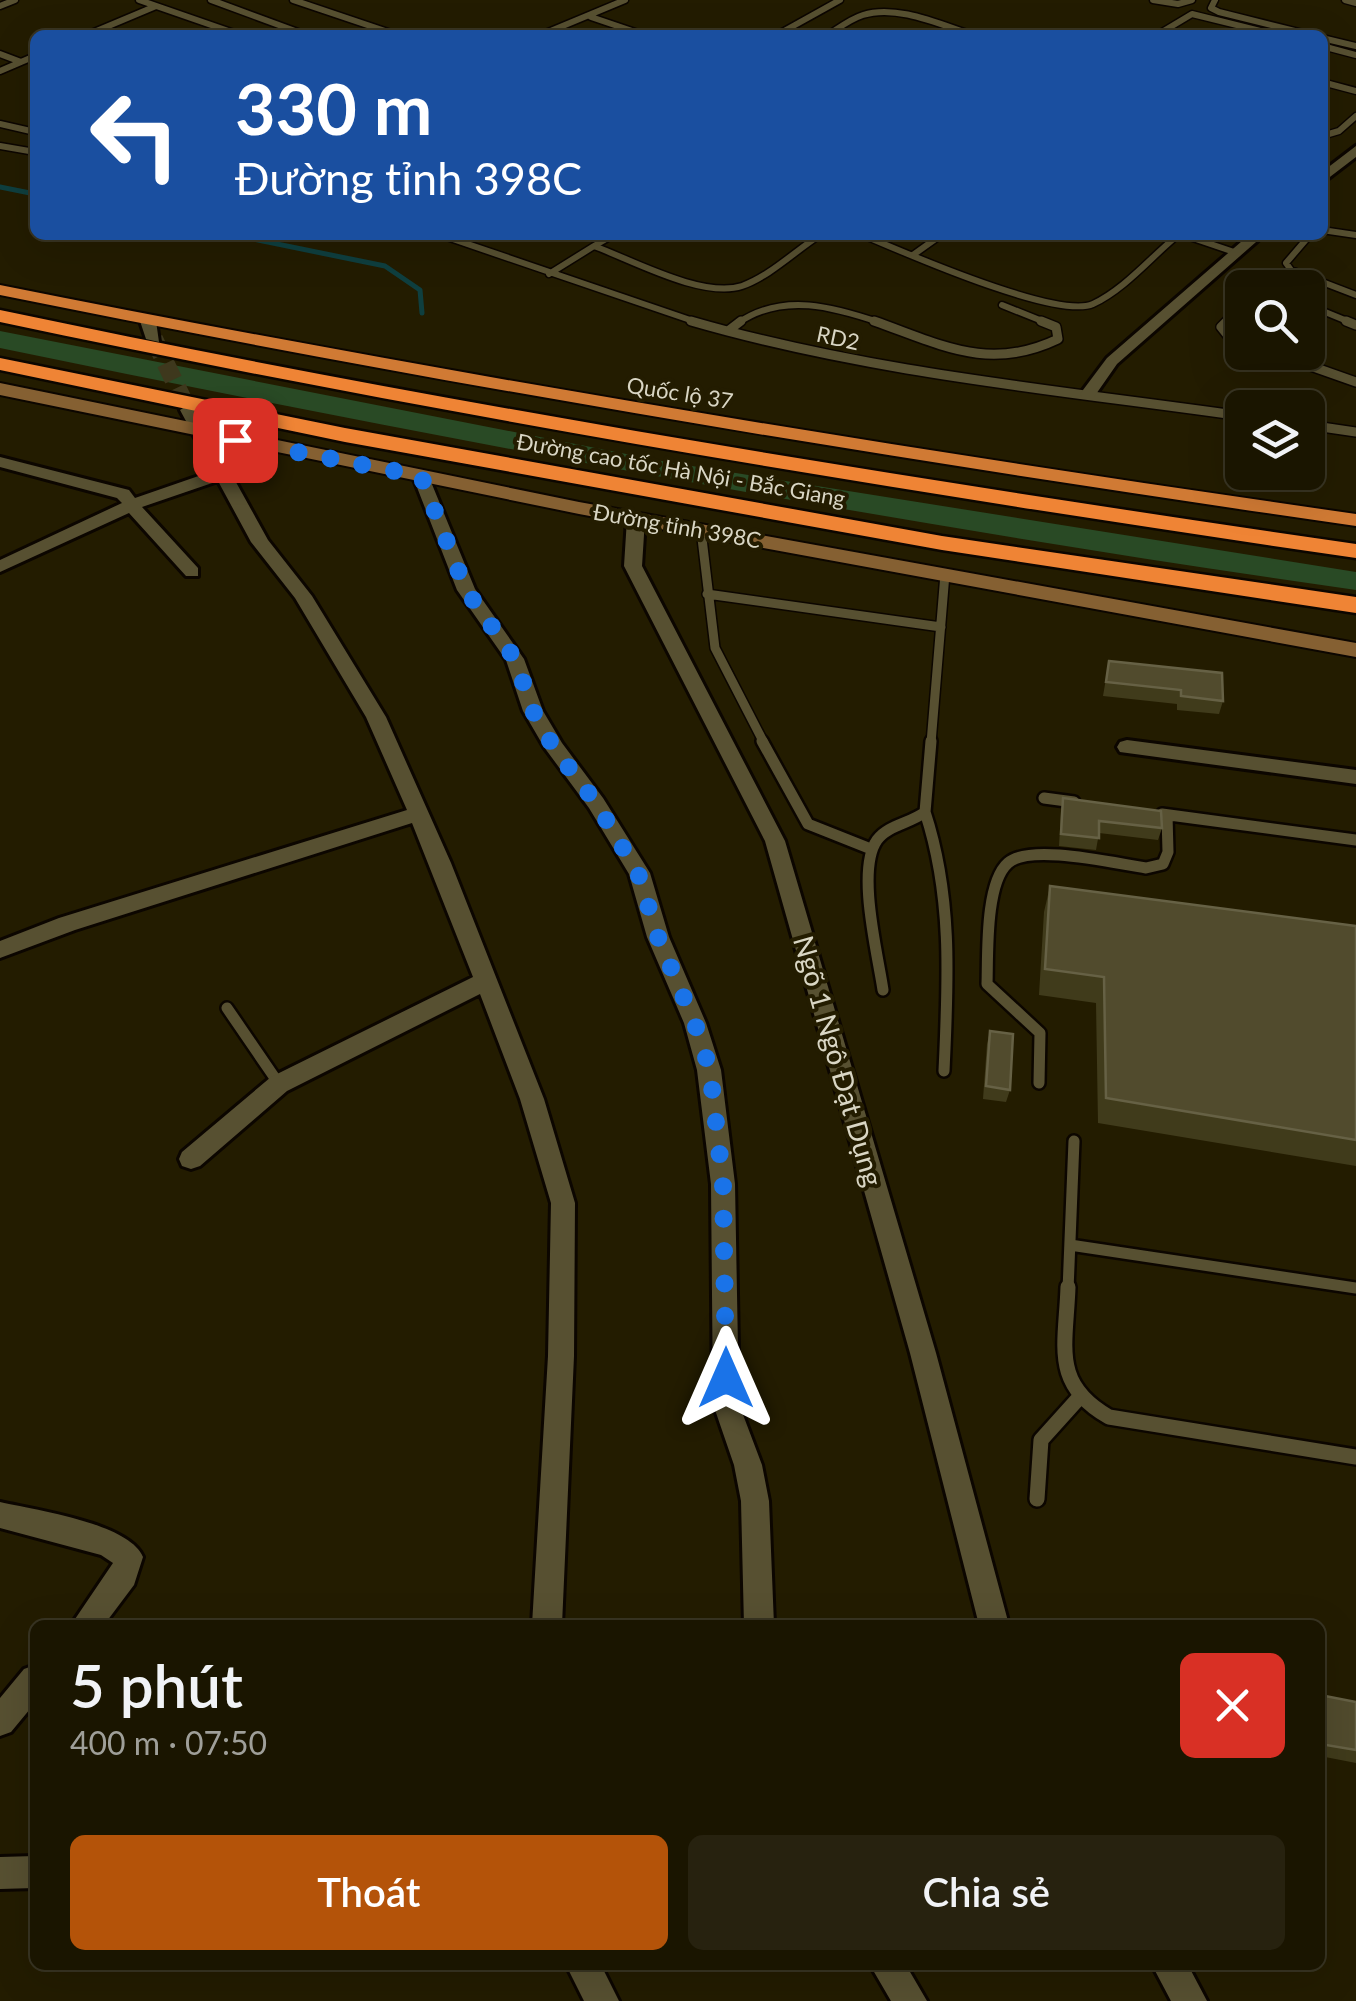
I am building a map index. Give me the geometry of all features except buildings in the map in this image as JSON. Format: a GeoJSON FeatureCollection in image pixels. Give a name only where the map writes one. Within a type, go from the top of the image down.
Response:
{"type":"FeatureCollection","features":[{"type":"Feature","properties":{"kind":"highway","name":"Quốc lộ 37"},"geometry":{"type":"LineString","coordinates":[[0,290],[151,330],[875,450],[1356,520]]}},
{"type":"Feature","properties":{"kind":"highway","name":"Đường cao tốc Hà Nội - Bắc Giang"},"geometry":{"type":"LineString","coordinates":[[0,316],[381,393],[690,449],[956,494],[1356,551]]}},
{"type":"Feature","properties":{"kind":"highway","name":"Đường cao tốc Hà Nội - Bắc Giang"},"geometry":{"type":"LineString","coordinates":[[0,364],[345,434],[942,543],[1356,605]]}},
{"type":"Feature","properties":{"kind":"highway"},"geometry":{"type":"LineString","coordinates":[[942,543],[1356,619]]}},
{"type":"Feature","properties":{"kind":"main road","name":"Đường tỉnh 398C"},"geometry":{"type":"LineString","coordinates":[[0,389],[636,518],[1356,650]]}},
{"type":"Feature","properties":{"kind":"street"},"geometry":{"type":"LineString","coordinates":[[1328,174],[1356,150]]}},
{"type":"Feature","properties":{"kind":"street"},"geometry":{"type":"LineString","coordinates":[[1088,394],[1112,360],[1252,240]]}},
{"type":"Feature","properties":{"kind":"street"},"geometry":{"type":"LineString","coordinates":[[188,410],[260,542],[303,596],[376,718],[532,1098],[563,1203],[561,1356],[546,1620]]}},
{"type":"Feature","properties":{"kind":"street"},"geometry":{"type":"LineString","coordinates":[[0,462],[124,494],[192,572]]}},
{"type":"Feature","properties":{"kind":"street"},"geometry":{"type":"LineString","coordinates":[[0,567],[134,504],[221,474]]}},
{"type":"Feature","properties":{"kind":"street"},"geometry":{"type":"LineString","coordinates":[[421,476],[466,590],[515,659],[533,711],[554,748],[596,803],[638,873],[658,937],[710,1070],[724,1199],[726,1404],[748,1465],[755,1501],[760,1620]]}},
{"type":"Feature","properties":{"kind":"street","name":"Ngõ 1 Ngô Đạt Dụng"},"geometry":{"type":"LineString","coordinates":[[636,518],[633,566],[775,841],[922,1353],[993,1620]]}},
{"type":"Feature","properties":{"kind":"street"},"geometry":{"type":"LineString","coordinates":[[1127,747],[1356,778]]}},
{"type":"Feature","properties":{"kind":"street"},"geometry":{"type":"LineString","coordinates":[[0,950],[67,924],[418,814]]}},
{"type":"Feature","properties":{"kind":"street"},"geometry":{"type":"LineString","coordinates":[[191,1159],[279,1084],[486,981]]}},
{"type":"Feature","properties":{"kind":"street"},"geometry":{"type":"LineString","coordinates":[[0,1515],[108,1543],[129,1557],[124,1575],[90,1620]]}},
{"type":"Feature","properties":{"kind":"street"},"geometry":{"type":"LineString","coordinates":[[0,1721],[30,1686]]}},
{"type":"Feature","properties":{"kind":"street"},"geometry":{"type":"LineString","coordinates":[[0,1873],[30,1872]]}},
{"type":"Feature","properties":{"kind":"street"},"geometry":{"type":"LineString","coordinates":[[586,1970],[602,2001]]}},
{"type":"Feature","properties":{"kind":"street"},"geometry":{"type":"LineString","coordinates":[[890,1970],[910,2001]]}},
{"type":"Feature","properties":{"kind":"street"},"geometry":{"type":"LineString","coordinates":[[1173,1970],[1190,2001]]}},
{"type":"Feature","properties":{"kind":"lane"},"geometry":{"type":"LineString","coordinates":[[0,6],[15,0]]}},
{"type":"Feature","properties":{"kind":"lane"},"geometry":{"type":"LineString","coordinates":[[139,0],[225,30]]}},
{"type":"Feature","properties":{"kind":"lane"},"geometry":{"type":"LineString","coordinates":[[210,0],[292,30]]}},
{"type":"Feature","properties":{"kind":"lane"},"geometry":{"type":"LineString","coordinates":[[293,0],[382,30]]}},
{"type":"Feature","properties":{"kind":"lane"},"geometry":{"type":"LineString","coordinates":[[304,4],[314,0]]}},
{"type":"Feature","properties":{"kind":"lane"},"geometry":{"type":"LineString","coordinates":[[556,30],[592,18],[625,0]]}},
{"type":"Feature","properties":{"kind":"lane"},"geometry":{"type":"LineString","coordinates":[[788,30],[840,0]]}},
{"type":"Feature","properties":{"kind":"lane"},"geometry":{"type":"LineString","coordinates":[[1153,0],[1178,4],[1192,0]]}},
{"type":"Feature","properties":{"kind":"lane"},"geometry":{"type":"LineString","coordinates":[[1216,0],[1211,8],[1219,12],[1290,30]]}},
{"type":"Feature","properties":{"kind":"lane"},"geometry":{"type":"LineString","coordinates":[[1345,0],[1356,3]]}},
{"type":"Feature","properties":{"kind":"lane"},"geometry":{"type":"LineString","coordinates":[[98,30],[156,6]]}},
{"type":"Feature","properties":{"kind":"lane"},"geometry":{"type":"LineString","coordinates":[[837,30],[864,14],[873,14],[912,18],[955,30]]}},
{"type":"Feature","properties":{"kind":"lane"},"geometry":{"type":"LineString","coordinates":[[1165,30],[1192,14],[1257,30]]}},
{"type":"Feature","properties":{"kind":"lane"},"geometry":{"type":"LineString","coordinates":[[592,18],[629,30]]}},
{"type":"Feature","properties":{"kind":"lane"},"geometry":{"type":"LineString","coordinates":[[251,30],[269,22]]}},
{"type":"Feature","properties":{"kind":"lane"},"geometry":{"type":"LineString","coordinates":[[1328,39],[1356,46]]}},
{"type":"Feature","properties":{"kind":"lane"},"geometry":{"type":"LineString","coordinates":[[1328,48],[1356,55]]}},
{"type":"Feature","properties":{"kind":"lane"},"geometry":{"type":"LineString","coordinates":[[0,54],[17,61]]}},
{"type":"Feature","properties":{"kind":"lane"},"geometry":{"type":"LineString","coordinates":[[0,68],[30,57]]}},
{"type":"Feature","properties":{"kind":"lane"},"geometry":{"type":"LineString","coordinates":[[1328,84],[1356,92]]}},
{"type":"Feature","properties":{"kind":"lane"},"geometry":{"type":"LineString","coordinates":[[1328,134],[1339,131],[1356,116]]}},
{"type":"Feature","properties":{"kind":"lane"},"geometry":{"type":"LineString","coordinates":[[0,124],[30,131]]}},
{"type":"Feature","properties":{"kind":"lane"},"geometry":{"type":"LineString","coordinates":[[23,129],[30,126]]}},
{"type":"Feature","properties":{"kind":"lane"},"geometry":{"type":"LineString","coordinates":[[0,146],[30,151]]}},
{"type":"Feature","properties":{"kind":"lane"},"geometry":{"type":"LineString","coordinates":[[1328,231],[1356,235]]}},
{"type":"Feature","properties":{"kind":"lane","name":"RD2"},"geometry":{"type":"LineString","coordinates":[[455,240],[728,331],[876,364],[1225,414]]}},
{"type":"Feature","properties":{"kind":"lane"},"geometry":{"type":"LineString","coordinates":[[549,274],[604,240]]}},
{"type":"Feature","properties":{"kind":"lane"},"geometry":{"type":"LineString","coordinates":[[594,246],[721,290],[739,288],[812,240]]}},
{"type":"Feature","properties":{"kind":"lane"},"geometry":{"type":"LineString","coordinates":[[874,240],[1000,286],[1080,307],[1097,300],[1175,240]]}},
{"type":"Feature","properties":{"kind":"lane"},"geometry":{"type":"LineString","coordinates":[[912,256],[934,240]]}},
{"type":"Feature","properties":{"kind":"lane"},"geometry":{"type":"LineString","coordinates":[[1197,240],[1237,253]]}},
{"type":"Feature","properties":{"kind":"lane"},"geometry":{"type":"LineString","coordinates":[[1305,240],[1288,257],[1286,263],[1292,270],[1356,295]]}},
{"type":"Feature","properties":{"kind":"lane"},"geometry":{"type":"LineString","coordinates":[[728,331],[752,313],[770,306],[810,304],[987,354],[1030,355],[1058,339],[1056,326],[1002,306]]}},
{"type":"Feature","properties":{"kind":"lane"},"geometry":{"type":"LineString","coordinates":[[1325,311],[1356,325]]}},
{"type":"Feature","properties":{"kind":"lane"},"geometry":{"type":"LineString","coordinates":[[1322,370],[1356,382]]}},
{"type":"Feature","properties":{"kind":"lane"},"geometry":{"type":"LineString","coordinates":[[1325,427],[1356,432]]}},
{"type":"Feature","properties":{"kind":"lane"},"geometry":{"type":"LineString","coordinates":[[700,530],[714,648],[808,824],[872,849]]}},
{"type":"Feature","properties":{"kind":"lane"},"geometry":{"type":"LineString","coordinates":[[944,1071],[944,908],[935,836],[925,812],[945,574]]}},
{"type":"Feature","properties":{"kind":"lane"},"geometry":{"type":"LineString","coordinates":[[708,594],[941,627]]}},
{"type":"Feature","properties":{"kind":"lane"},"geometry":{"type":"LineString","coordinates":[[1044,798],[1080,803]]}},
{"type":"Feature","properties":{"kind":"lane"},"geometry":{"type":"LineString","coordinates":[[884,990],[867,861],[875,840],[925,812]]}},
{"type":"Feature","properties":{"kind":"lane"},"geometry":{"type":"LineString","coordinates":[[1150,812],[1356,840]]}},
{"type":"Feature","properties":{"kind":"lane"},"geometry":{"type":"LineString","coordinates":[[1039,1083],[1040,1033],[988,984],[991,914],[1001,872],[1008,862],[1030,855],[1146,868],[1163,864],[1168,852],[1167,814]]}},
{"type":"Feature","properties":{"kind":"lane"},"geometry":{"type":"LineString","coordinates":[[227,1008],[279,1084]]}},
{"type":"Feature","properties":{"kind":"lane"},"geometry":{"type":"LineString","coordinates":[[1074,1141],[1066,1354],[1070,1388],[1078,1400],[1110,1418],[1356,1457]]}},
{"type":"Feature","properties":{"kind":"lane"},"geometry":{"type":"LineString","coordinates":[[1070,1245],[1356,1288]]}},
{"type":"Feature","properties":{"kind":"lane"},"geometry":{"type":"LineString","coordinates":[[1036,1500],[1041,1440],[1078,1400]]}},
{"type":"Feature","properties":{"kind":"green space"},"geometry":{"type":"Polygon","coordinates":[[[0,331],[667,462],[1356,572],[1356,590],[1015,538],[338,416],[0,348],[0,331]]]}},
{"type":"Feature","properties":{"kind":"waterway"},"geometry":{"type":"LineString","coordinates":[[0,187],[30,193]]}},
{"type":"Feature","properties":{"kind":"waterway"},"geometry":{"type":"LineString","coordinates":[[258,240],[385,266],[420,290],[422,313]]}},
{"type":"Feature","properties":{"kind":"tunnel"},"geometry":{"type":"LineString","coordinates":[[154,339],[188,410]]}},
{"type":"Feature","properties":{"kind":"route"},"geometry":{"type":"LineString","coordinates":[[235,440],[421,476],[466,590],[515,659],[533,711],[554,748],[596,803],[638,873],[658,937],[710,1070],[723,1184],[726,1378]]}}]}
